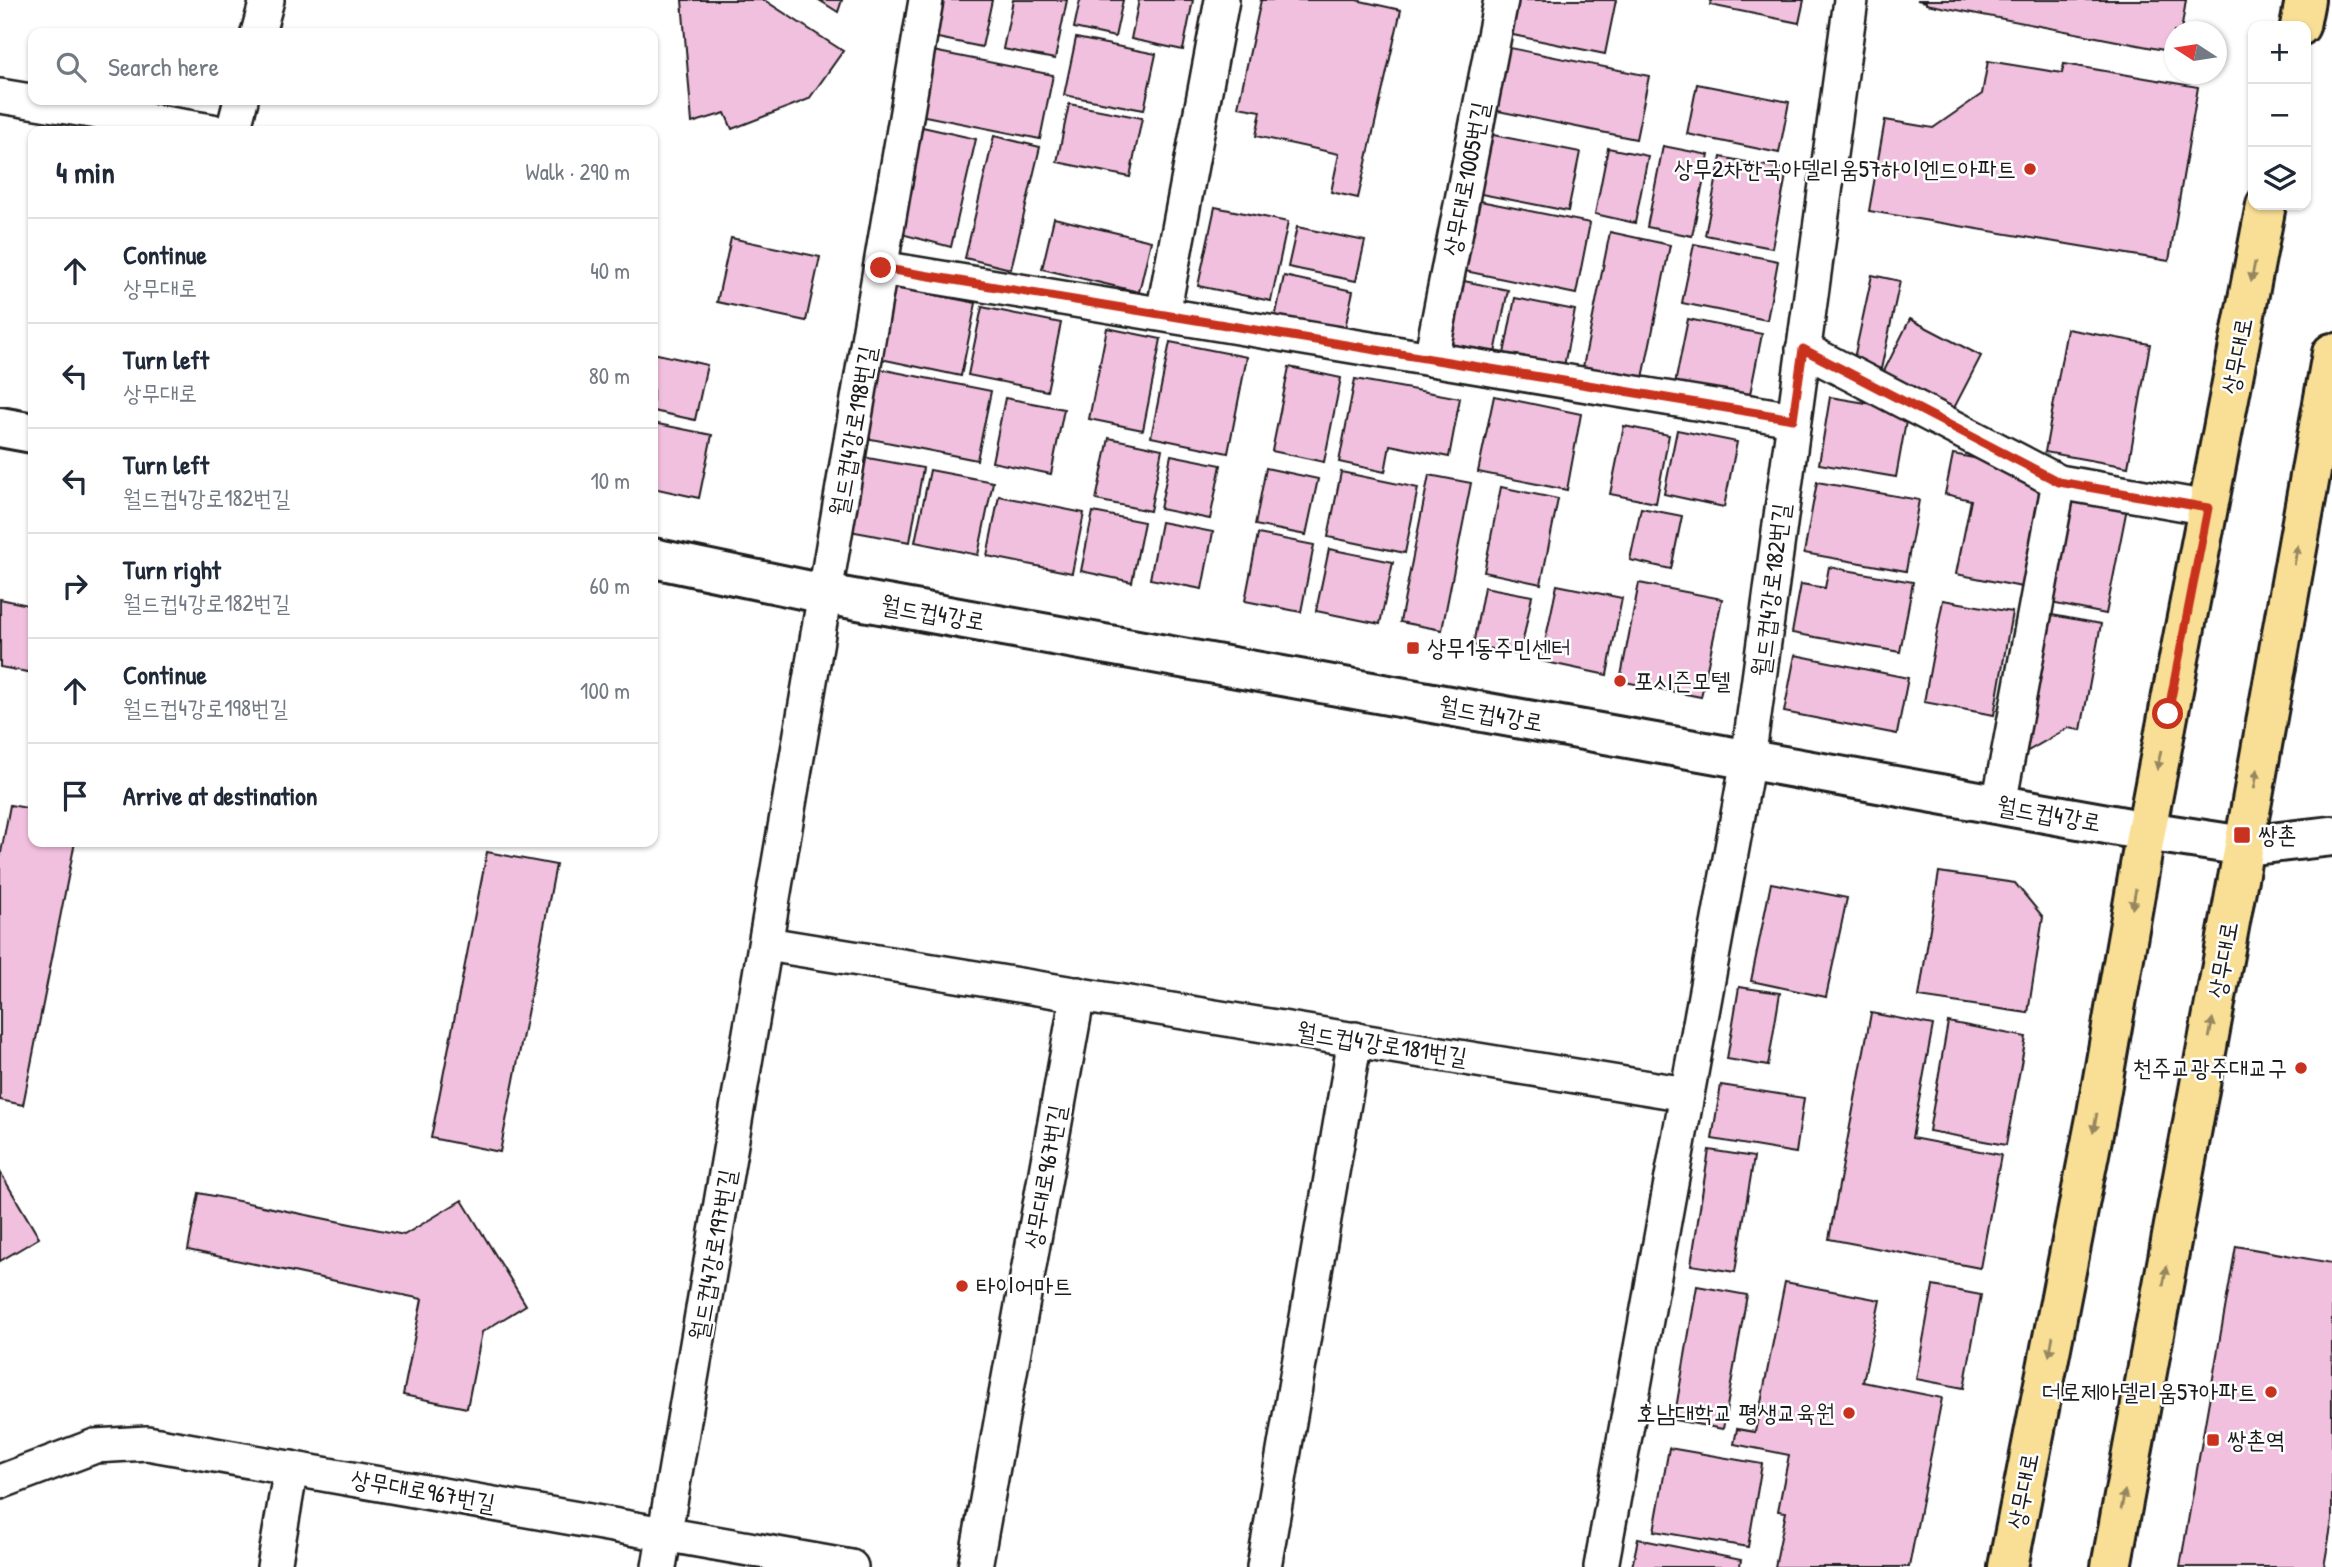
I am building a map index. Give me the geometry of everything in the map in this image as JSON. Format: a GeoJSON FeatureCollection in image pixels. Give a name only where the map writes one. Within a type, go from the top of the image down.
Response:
{"type":"FeatureCollection","features":[{"type":"Feature","properties":{"kind":"main road"},"geometry":{"type":"LineString","coordinates":[[2301,21],[2305,0]]}},
{"type":"Feature","properties":{"kind":"main road","name":"상무대로"},"geometry":{"type":"LineString","coordinates":[[2008,1567],[2097,1113],[2146,831],[2265,210]]}},
{"type":"Feature","properties":{"kind":"main road","name":"상무대로"},"geometry":{"type":"LineString","coordinates":[[2110,1567],[2244,846],[2332,353]]}},
{"type":"Feature","properties":{"kind":"street"},"geometry":{"type":"LineString","coordinates":[[259,28],[267,0]]}},
{"type":"Feature","properties":{"kind":"street","name":"월드컵4강로198번길"},"geometry":{"type":"LineString","coordinates":[[825,594],[926,0]]}},
{"type":"Feature","properties":{"kind":"street"},"geometry":{"type":"LineString","coordinates":[[1163,314],[1222,0]]}},
{"type":"Feature","properties":{"kind":"street","name":"상무대로1005번길"},"geometry":{"type":"LineString","coordinates":[[1431,359],[1500,0]]}},
{"type":"Feature","properties":{"kind":"street","name":"월드컵4강로182번길"},"geometry":{"type":"LineString","coordinates":[[1748,760],[1851,0]]}},
{"type":"Feature","properties":{"kind":"street"},"geometry":{"type":"LineString","coordinates":[[0,96],[28,101]]}},
{"type":"Feature","properties":{"kind":"street"},"geometry":{"type":"LineString","coordinates":[[55,105],[182,126]]}},
{"type":"Feature","properties":{"kind":"street"},"geometry":{"type":"LineString","coordinates":[[234,126],[240,105]]}},
{"type":"Feature","properties":{"kind":"street"},"geometry":{"type":"LineString","coordinates":[[881,268],[1793,419]]}},
{"type":"Feature","properties":{"kind":"street"},"geometry":{"type":"LineString","coordinates":[[1803,349],[2059,482],[2208,508]]}},
{"type":"Feature","properties":{"kind":"street"},"geometry":{"type":"LineString","coordinates":[[0,427],[28,432]]}},
{"type":"Feature","properties":{"kind":"street"},"geometry":{"type":"LineString","coordinates":[[1999,804],[2059,482]]}},
{"type":"Feature","properties":{"kind":"street","name":"월드컵4강로"},"geometry":{"type":"LineString","coordinates":[[658,559],[825,594],[2146,831],[2244,846],[2332,836]]}},
{"type":"Feature","properties":{"kind":"street","name":"월드컵4강로197번길"},"geometry":{"type":"LineString","coordinates":[[659,1567],[825,594]]}},
{"type":"Feature","properties":{"kind":"street"},"geometry":{"type":"LineString","coordinates":[[1601,1567],[1748,760]]}},
{"type":"Feature","properties":{"kind":"street"},"geometry":{"type":"LineString","coordinates":[[766,944],[1078,994]]}},
{"type":"Feature","properties":{"kind":"street","name":"월드컵4강로181번길"},"geometry":{"type":"LineString","coordinates":[[1078,994],[1686,1094]]}},
{"type":"Feature","properties":{"kind":"street","name":"상무대로967번길"},"geometry":{"type":"LineString","coordinates":[[975,1567],[1078,994]]}},
{"type":"Feature","properties":{"kind":"street"},"geometry":{"type":"LineString","coordinates":[[1264,1567],[1355,1039]]}},
{"type":"Feature","properties":{"kind":"street","name":"상무대로967번길"},"geometry":{"type":"LineString","coordinates":[[0,1482],[95,1446],[147,1443],[851,1567]]}},
{"type":"Feature","properties":{"kind":"street"},"geometry":{"type":"LineString","coordinates":[[274,1567],[292,1468]]}},
{"type":"Feature","properties":{"kind":"building"},"geometry":{"type":"Polygon","coordinates":[[[682,0],[764,0],[843,51],[809,99],[732,129],[725,113],[692,123],[682,0]]]}},
{"type":"Feature","properties":{"kind":"building"},"geometry":{"type":"Polygon","coordinates":[[[819,0],[842,0],[838,12],[819,0]]]}},
{"type":"Feature","properties":{"kind":"building"},"geometry":{"type":"Polygon","coordinates":[[[935,0],[992,0],[982,47],[928,36],[935,0]]]}},
{"type":"Feature","properties":{"kind":"building"},"geometry":{"type":"Polygon","coordinates":[[[1013,0],[1067,0],[1055,59],[1003,49],[1013,0]]]}},
{"type":"Feature","properties":{"kind":"building"},"geometry":{"type":"Polygon","coordinates":[[[1080,0],[1123,0],[1115,37],[1074,28],[1080,0]]]}},
{"type":"Feature","properties":{"kind":"building"},"geometry":{"type":"Polygon","coordinates":[[[1139,0],[1193,0],[1183,50],[1131,39],[1139,0]]]}},
{"type":"Feature","properties":{"kind":"building"},"geometry":{"type":"Polygon","coordinates":[[[1261,0],[1356,0],[1401,10],[1358,198],[1331,192],[1339,154],[1256,136],[1261,111],[1238,107],[1261,0]]]}},
{"type":"Feature","properties":{"kind":"building"},"geometry":{"type":"Polygon","coordinates":[[[1515,0],[1616,0],[1605,54],[1508,34],[1515,0]]]}},
{"type":"Feature","properties":{"kind":"building"},"geometry":{"type":"Polygon","coordinates":[[[1711,0],[1804,0],[1799,23],[1710,5],[1711,0]]]}},
{"type":"Feature","properties":{"kind":"building"},"geometry":{"type":"Polygon","coordinates":[[[1917,0],[2186,0],[2183,21],[2164,21],[2164,50],[1917,0]]]}},
{"type":"Feature","properties":{"kind":"building"},"geometry":{"type":"Polygon","coordinates":[[[1076,38],[1156,54],[1144,110],[1064,95],[1076,38]]]}},
{"type":"Feature","properties":{"kind":"building"},"geometry":{"type":"Polygon","coordinates":[[[1505,47],[1649,76],[1636,139],[1493,110],[1505,47]]]}},
{"type":"Feature","properties":{"kind":"building"},"geometry":{"type":"Polygon","coordinates":[[[928,50],[1053,75],[1040,139],[915,114],[928,50]]]}},
{"type":"Feature","properties":{"kind":"building","name":"상무2차한국아델리움57하이엔드아파트"},"geometry":{"type":"Polygon","coordinates":[[[1988,61],[2062,73],[2064,64],[2164,81],[2164,84],[2198,87],[2169,261],[1869,211],[1885,120],[1933,128],[1982,94],[1988,61]]]}},
{"type":"Feature","properties":{"kind":"building"},"geometry":{"type":"Polygon","coordinates":[[[1697,84],[1789,102],[1779,153],[1687,134],[1697,84]]]}},
{"type":"Feature","properties":{"kind":"building"},"geometry":{"type":"Polygon","coordinates":[[[1069,104],[1142,118],[1130,177],[1057,162],[1069,104]]]}},
{"type":"Feature","properties":{"kind":"building"},"geometry":{"type":"Polygon","coordinates":[[[918,126],[976,139],[951,247],[905,235],[896,221],[918,126]]]}},
{"type":"Feature","properties":{"kind":"building"},"geometry":{"type":"Polygon","coordinates":[[[1488,134],[1580,152],[1568,211],[1476,193],[1488,134]]]}},
{"type":"Feature","properties":{"kind":"building"},"geometry":{"type":"Polygon","coordinates":[[[994,136],[1040,147],[1011,269],[965,258],[994,136]]]}},
{"type":"Feature","properties":{"kind":"building"},"geometry":{"type":"Polygon","coordinates":[[[1663,146],[1709,155],[1692,236],[1647,227],[1663,146]]]}},
{"type":"Feature","properties":{"kind":"building"},"geometry":{"type":"Polygon","coordinates":[[[1608,148],[1648,156],[1635,223],[1595,214],[1608,148]]]}},
{"type":"Feature","properties":{"kind":"building"},"geometry":{"type":"Polygon","coordinates":[[[1721,157],[1787,170],[1772,248],[1705,235],[1721,157]]]}},
{"type":"Feature","properties":{"kind":"building"},"geometry":{"type":"Polygon","coordinates":[[[1480,201],[1590,223],[1576,294],[1465,271],[1480,201]]]}},
{"type":"Feature","properties":{"kind":"building"},"geometry":{"type":"Polygon","coordinates":[[[1215,207],[1288,222],[1271,301],[1198,286],[1215,207]]]}},
{"type":"Feature","properties":{"kind":"building"},"geometry":{"type":"Polygon","coordinates":[[[1054,218],[1151,241],[1139,292],[1042,269],[1054,218]]]}},
{"type":"Feature","properties":{"kind":"building"},"geometry":{"type":"Polygon","coordinates":[[[1297,227],[1365,241],[1356,281],[1288,267],[1297,227]]]}},
{"type":"Feature","properties":{"kind":"building"},"geometry":{"type":"Polygon","coordinates":[[[1610,232],[1670,245],[1642,383],[1582,372],[1610,232]]]}},
{"type":"Feature","properties":{"kind":"building"},"geometry":{"type":"Polygon","coordinates":[[[731,238],[820,257],[806,321],[717,302],[731,238]]]}},
{"type":"Feature","properties":{"kind":"building"},"geometry":{"type":"Polygon","coordinates":[[[1694,244],[1778,261],[1767,320],[1682,303],[1694,244]]]}},
{"type":"Feature","properties":{"kind":"building"},"geometry":{"type":"Polygon","coordinates":[[[1872,275],[1900,281],[1881,369],[1853,363],[1872,275]]]}},
{"type":"Feature","properties":{"kind":"building"},"geometry":{"type":"Polygon","coordinates":[[[1284,276],[1353,291],[1344,333],[1275,318],[1284,276]]]}},
{"type":"Feature","properties":{"kind":"building"},"geometry":{"type":"Polygon","coordinates":[[[1459,280],[1508,290],[1495,353],[1447,344],[1459,280]]]}},
{"type":"Feature","properties":{"kind":"building"},"geometry":{"type":"Polygon","coordinates":[[[891,286],[976,303],[961,376],[876,358],[891,286]]]}},
{"type":"Feature","properties":{"kind":"building"},"geometry":{"type":"Polygon","coordinates":[[[1515,298],[1575,310],[1564,366],[1504,354],[1515,298]]]}},
{"type":"Feature","properties":{"kind":"building"},"geometry":{"type":"Polygon","coordinates":[[[982,307],[1061,323],[1047,391],[968,375],[982,307]]]}},
{"type":"Feature","properties":{"kind":"building"},"geometry":{"type":"Polygon","coordinates":[[[1688,319],[1762,334],[1749,399],[1675,384],[1688,319]]]}},
{"type":"Feature","properties":{"kind":"building"},"geometry":{"type":"Polygon","coordinates":[[[1910,319],[1981,356],[1952,412],[1882,375],[1910,319]]]}},
{"type":"Feature","properties":{"kind":"building"},"geometry":{"type":"Polygon","coordinates":[[[1107,328],[1161,339],[1143,430],[1089,419],[1107,328]]]}},
{"type":"Feature","properties":{"kind":"building"},"geometry":{"type":"Polygon","coordinates":[[[2067,329],[2150,344],[2128,467],[2045,452],[2067,329]]]}},
{"type":"Feature","properties":{"kind":"building"},"geometry":{"type":"Polygon","coordinates":[[[1170,342],[1247,357],[1228,453],[1151,437],[1170,342]]]}},
{"type":"Feature","properties":{"kind":"building"},"geometry":{"type":"Polygon","coordinates":[[[658,354],[707,365],[695,420],[658,412],[658,354]]]}},
{"type":"Feature","properties":{"kind":"building"},"geometry":{"type":"Polygon","coordinates":[[[1289,367],[1341,378],[1324,462],[1272,451],[1289,367]]]}},
{"type":"Feature","properties":{"kind":"building"},"geometry":{"type":"Polygon","coordinates":[[[875,368],[991,391],[977,460],[861,437],[875,368]]]}},
{"type":"Feature","properties":{"kind":"building"},"geometry":{"type":"Polygon","coordinates":[[[1355,379],[1460,398],[1449,457],[1390,445],[1385,472],[1339,462],[1355,379]]]}},
{"type":"Feature","properties":{"kind":"building"},"geometry":{"type":"Polygon","coordinates":[[[1494,396],[1581,414],[1567,490],[1478,472],[1494,396]]]}},
{"type":"Feature","properties":{"kind":"building"},"geometry":{"type":"Polygon","coordinates":[[[1830,397],[1908,410],[1896,477],[1819,464],[1830,397]]]}},
{"type":"Feature","properties":{"kind":"building"},"geometry":{"type":"Polygon","coordinates":[[[1005,398],[1064,409],[1051,474],[992,462],[1005,398]]]}},
{"type":"Feature","properties":{"kind":"building"},"geometry":{"type":"Polygon","coordinates":[[[658,424],[712,435],[699,498],[658,489],[658,424]]]}},
{"type":"Feature","properties":{"kind":"building"},"geometry":{"type":"Polygon","coordinates":[[[1624,426],[1669,435],[1656,503],[1610,494],[1624,426]]]}},
{"type":"Feature","properties":{"kind":"building"},"geometry":{"type":"Polygon","coordinates":[[[1677,430],[1737,442],[1724,507],[1664,494],[1677,430]]]}},
{"type":"Feature","properties":{"kind":"building"},"geometry":{"type":"Polygon","coordinates":[[[1109,438],[1162,449],[1150,511],[1096,500],[1109,438]]]}},
{"type":"Feature","properties":{"kind":"building"},"geometry":{"type":"Polygon","coordinates":[[[1953,454],[2004,464],[2040,488],[2022,587],[1956,574],[1971,500],[1945,494],[1953,454]]]}},
{"type":"Feature","properties":{"kind":"building"},"geometry":{"type":"Polygon","coordinates":[[[1171,455],[1221,465],[1210,519],[1160,509],[1171,455]]]}},
{"type":"Feature","properties":{"kind":"building"},"geometry":{"type":"Polygon","coordinates":[[[857,456],[923,468],[910,542],[844,530],[857,456]]]}},
{"type":"Feature","properties":{"kind":"building"},"geometry":{"type":"Polygon","coordinates":[[[1266,468],[1318,479],[1306,535],[1255,525],[1266,468]]]}},
{"type":"Feature","properties":{"kind":"building"},"geometry":{"type":"Polygon","coordinates":[[[930,470],[993,482],[978,555],[915,542],[930,470]]]}},
{"type":"Feature","properties":{"kind":"building"},"geometry":{"type":"Polygon","coordinates":[[[1341,472],[1418,488],[1405,553],[1328,537],[1341,472]]]}},
{"type":"Feature","properties":{"kind":"building"},"geometry":{"type":"Polygon","coordinates":[[[1429,475],[1471,483],[1442,630],[1400,622],[1429,475]]]}},
{"type":"Feature","properties":{"kind":"building"},"geometry":{"type":"Polygon","coordinates":[[[1817,482],[1919,500],[1906,571],[1804,553],[1817,482]]]}},
{"type":"Feature","properties":{"kind":"building"},"geometry":{"type":"Polygon","coordinates":[[[1501,487],[1558,499],[1541,584],[1484,572],[1501,487]]]}},
{"type":"Feature","properties":{"kind":"building"},"geometry":{"type":"Polygon","coordinates":[[[999,496],[1084,513],[1072,573],[987,556],[999,496]]]}},
{"type":"Feature","properties":{"kind":"building"},"geometry":{"type":"Polygon","coordinates":[[[2072,497],[2127,508],[2106,614],[2051,603],[2072,497]]]}},
{"type":"Feature","properties":{"kind":"building"},"geometry":{"type":"Polygon","coordinates":[[[1641,508],[1682,516],[1671,569],[1630,560],[1641,508]]]}},
{"type":"Feature","properties":{"kind":"building"},"geometry":{"type":"Polygon","coordinates":[[[1093,512],[1144,522],[1132,582],[1081,571],[1093,512]]]}},
{"type":"Feature","properties":{"kind":"building"},"geometry":{"type":"Polygon","coordinates":[[[1161,522],[1213,532],[1202,589],[1150,579],[1161,522]]]}},
{"type":"Feature","properties":{"kind":"building"},"geometry":{"type":"Polygon","coordinates":[[[1258,534],[1314,545],[1301,612],[1245,601],[1258,534]]]}},
{"type":"Feature","properties":{"kind":"building"},"geometry":{"type":"Polygon","coordinates":[[[1329,549],[1393,562],[1380,624],[1316,611],[1329,549]]]}},
{"type":"Feature","properties":{"kind":"building"},"geometry":{"type":"Polygon","coordinates":[[[1829,567],[1913,582],[1900,652],[1792,633],[1801,584],[1825,588],[1829,567]]]}},
{"type":"Feature","properties":{"kind":"building"},"geometry":{"type":"Polygon","coordinates":[[[1639,583],[1722,599],[1701,697],[1620,681],[1639,583]]]}},
{"type":"Feature","properties":{"kind":"building"},"geometry":{"type":"Polygon","coordinates":[[[1557,585],[1622,598],[1607,675],[1541,661],[1557,585]]]}},
{"type":"Feature","properties":{"kind":"building"},"geometry":{"type":"Polygon","coordinates":[[[1484,587],[1532,596],[1520,655],[1473,645],[1484,587]]]}},
{"type":"Feature","properties":{"kind":"building"},"geometry":{"type":"Polygon","coordinates":[[[0,599],[28,605],[28,672],[0,667],[0,599]]]}},
{"type":"Feature","properties":{"kind":"building"},"geometry":{"type":"Polygon","coordinates":[[[1943,600],[2012,612],[1994,715],[1924,702],[1943,600]]]}},
{"type":"Feature","properties":{"kind":"building"},"geometry":{"type":"Polygon","coordinates":[[[2052,615],[2101,624],[2081,730],[2068,728],[2026,752],[2052,615]]]}},
{"type":"Feature","properties":{"kind":"building"},"geometry":{"type":"Polygon","coordinates":[[[1795,655],[1908,678],[1897,734],[1784,712],[1795,655]]]}},
{"type":"Feature","properties":{"kind":"building"},"geometry":{"type":"Polygon","coordinates":[[[10,805],[28,808],[28,847],[74,847],[23,1105],[0,1100],[0,858],[10,805]]]}},
{"type":"Feature","properties":{"kind":"building"},"geometry":{"type":"Polygon","coordinates":[[[487,852],[556,865],[500,1152],[431,1138],[487,852]]]}},
{"type":"Feature","properties":{"kind":"building"},"geometry":{"type":"Polygon","coordinates":[[[1939,872],[2015,883],[2043,917],[2028,1013],[1919,997],[1939,872]]]}},
{"type":"Feature","properties":{"kind":"building"},"geometry":{"type":"Polygon","coordinates":[[[1771,883],[1847,898],[1826,997],[1751,981],[1771,883]]]}},
{"type":"Feature","properties":{"kind":"building"},"geometry":{"type":"Polygon","coordinates":[[[1739,987],[1780,993],[1768,1066],[1727,1059],[1739,987]]]}},
{"type":"Feature","properties":{"kind":"building"},"geometry":{"type":"Polygon","coordinates":[[[1871,1013],[1933,1025],[1912,1138],[2001,1155],[1980,1268],[1829,1239],[1871,1013]]]}},
{"type":"Feature","properties":{"kind":"building"},"geometry":{"type":"Polygon","coordinates":[[[1948,1022],[2026,1037],[2006,1145],[1929,1131],[1948,1022]]]}},
{"type":"Feature","properties":{"kind":"building"},"geometry":{"type":"Polygon","coordinates":[[[1721,1085],[1804,1098],[1796,1153],[1712,1139],[1721,1085]]]}},
{"type":"Feature","properties":{"kind":"building"},"geometry":{"type":"Polygon","coordinates":[[[1709,1150],[1754,1157],[1735,1272],[1691,1265],[1709,1150]]]}},
{"type":"Feature","properties":{"kind":"building"},"geometry":{"type":"Polygon","coordinates":[[[0,1172],[39,1238],[0,1261],[0,1172]]]}},
{"type":"Feature","properties":{"kind":"building"},"geometry":{"type":"Polygon","coordinates":[[[199,1193],[404,1235],[462,1200],[526,1305],[482,1332],[467,1408],[403,1395],[422,1299],[188,1250],[199,1193]]]}},
{"type":"Feature","properties":{"kind":"building","name":"더로제아델리움57아파트"},"geometry":{"type":"Polygon","coordinates":[[[2236,1246],[2332,1263],[2332,1521],[2324,1567],[2180,1567],[2236,1246]]]}},
{"type":"Feature","properties":{"kind":"building","name":"호남대학교 평생교육원"},"geometry":{"type":"Polygon","coordinates":[[[1785,1282],[1880,1300],[1863,1382],[1942,1398],[1909,1567],[1775,1567],[1786,1512],[1778,1511],[1789,1455],[1734,1444],[1737,1429],[1755,1432],[1785,1282]]]}},
{"type":"Feature","properties":{"kind":"building"},"geometry":{"type":"Polygon","coordinates":[[[1697,1286],[1747,1295],[1723,1429],[1674,1420],[1697,1286]]]}},
{"type":"Feature","properties":{"kind":"building"},"geometry":{"type":"Polygon","coordinates":[[[1933,1286],[1981,1295],[1964,1388],[1916,1379],[1933,1286]]]}},
{"type":"Feature","properties":{"kind":"building"},"geometry":{"type":"Polygon","coordinates":[[[1669,1448],[1762,1464],[1748,1547],[1654,1531],[1669,1448]]]}},
{"type":"Feature","properties":{"kind":"building"},"geometry":{"type":"Polygon","coordinates":[[[1638,1539],[1741,1560],[1740,1567],[1632,1567],[1638,1539]]]}},
{"type":"Feature","properties":{"kind":"place","name":"상무2차한국아델리움57하이엔드아파트"},"geometry":{"type":"Point","coordinates":[2030,169]}},
{"type":"Feature","properties":{"kind":"place","name":"상무1동주민센터"},"geometry":{"type":"Point","coordinates":[1413,648]}},
{"type":"Feature","properties":{"kind":"place","name":"포시즌모텔"},"geometry":{"type":"Point","coordinates":[1620,681]}},
{"type":"Feature","properties":{"kind":"place","name":"쌍촌"},"geometry":{"type":"Point","coordinates":[2242,835]}},
{"type":"Feature","properties":{"kind":"place","name":"천주교광주대교구"},"geometry":{"type":"Point","coordinates":[2301,1068]}},
{"type":"Feature","properties":{"kind":"place","name":"타이어마트"},"geometry":{"type":"Point","coordinates":[962,1286]}},
{"type":"Feature","properties":{"kind":"place","name":"더로제아델리움57아파트"},"geometry":{"type":"Point","coordinates":[2271,1392]}},
{"type":"Feature","properties":{"kind":"place","name":"호남대학교 평생교육원"},"geometry":{"type":"Point","coordinates":[1849,1413]}},
{"type":"Feature","properties":{"kind":"place","name":"쌍촌역"},"geometry":{"type":"Point","coordinates":[2213,1440]}},
{"type":"Feature","properties":{"kind":"route"},"geometry":{"type":"LineString","coordinates":[[881,268],[1793,419],[1803,349],[2059,482],[2208,508],[2168,714]]}}]}
